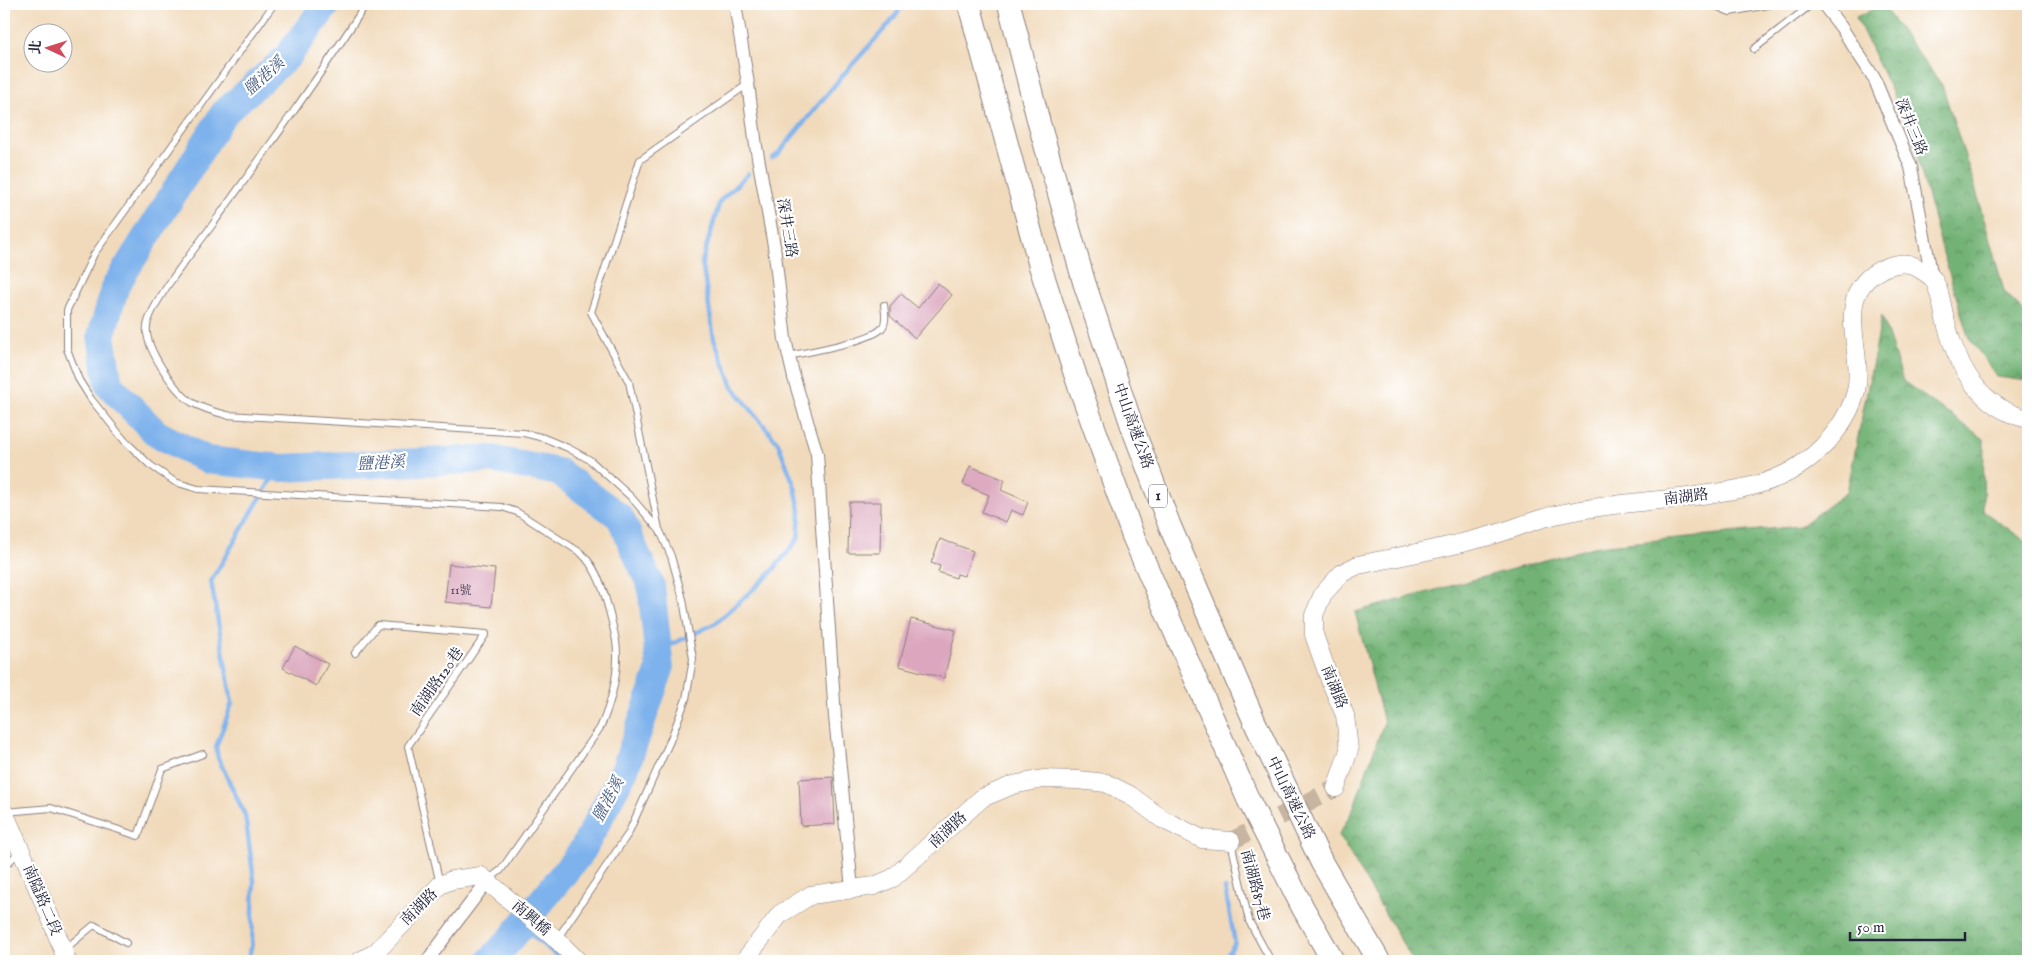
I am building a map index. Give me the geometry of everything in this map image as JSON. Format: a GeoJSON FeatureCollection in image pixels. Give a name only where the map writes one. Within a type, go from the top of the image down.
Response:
{"type":"FeatureCollection","features":[{"type":"Feature","properties":{"kind":"highway"},"geometry":{"type":"LineString","coordinates":[[969,4],[1040,266],[1076,377],[1133,536],[1248,799],[1303,908],[1333,961]]}},
{"type":"Feature","properties":{"kind":"highway","name":"中山高速公路"},"geometry":{"type":"LineString","coordinates":[[1009,4],[1039,123],[1084,282],[1133,429],[1169,524],[1260,734],[1322,863],[1378,961]]}},
{"type":"Feature","properties":{"kind":"street","name":"深井三路"},"geometry":{"type":"LineString","coordinates":[[735,4],[756,146],[774,246],[780,306],[788,356],[817,454],[835,717],[852,888]]}},
{"type":"Feature","properties":{"kind":"street","name":"深井三路"},"geometry":{"type":"LineString","coordinates":[[1823,4],[1874,78],[1910,167],[1932,278]]}},
{"type":"Feature","properties":{"kind":"street","name":"南湖路"},"geometry":{"type":"LineString","coordinates":[[1336,788],[1349,750],[1345,715],[1331,683],[1314,634],[1314,615],[1322,594],[1342,573],[1358,565],[1491,536],[1555,515],[1716,493],[1758,484],[1794,470],[1809,459],[1837,428],[1851,408],[1857,390],[1858,371],[1853,318],[1854,302],[1860,288],[1868,277],[1881,269],[1895,264],[1909,264],[1932,278]]}},
{"type":"Feature","properties":{"kind":"street"},"geometry":{"type":"LineString","coordinates":[[1932,278],[1938,290],[1951,342],[1969,378],[1981,394],[1995,406],[2010,415],[2028,419]]}},
{"type":"Feature","properties":{"kind":"street","name":"南湖路"},"geometry":{"type":"LineString","coordinates":[[744,961],[780,914],[811,895],[874,886],[893,878],[982,798],[1014,785],[1043,779],[1106,783],[1130,795],[1162,819],[1202,839],[1231,841]]}},
{"type":"Feature","properties":{"kind":"street","name":"南隘路二段"},"geometry":{"type":"LineString","coordinates":[[4,812],[51,919],[65,956]]}},
{"type":"Feature","properties":{"kind":"street","name":"南湖路"},"geometry":{"type":"LineString","coordinates":[[360,961],[375,953],[440,885],[452,880],[480,876],[488,880]]}},
{"type":"Feature","properties":{"kind":"street"},"geometry":{"type":"LineString","coordinates":[[427,961],[488,880]]}},
{"type":"Feature","properties":{"kind":"street","name":"南興橋"},"geometry":{"type":"LineString","coordinates":[[488,880],[557,940],[572,959]]}},
{"type":"Feature","properties":{"kind":"lane"},"geometry":{"type":"LineString","coordinates":[[274,4],[94,254],[68,310],[67,349],[73,368],[91,398],[124,440],[166,477],[181,485],[198,489],[502,507],[517,512],[581,553],[590,561],[604,592],[616,642],[617,660],[608,710],[600,728],[501,870],[488,880]]}},
{"type":"Feature","properties":{"kind":"lane"},"geometry":{"type":"LineString","coordinates":[[366,4],[325,66],[171,281],[156,306],[147,327],[149,344],[181,394],[203,409],[212,412],[226,415],[524,433],[544,438],[590,460],[632,497],[660,532]]}},
{"type":"Feature","properties":{"kind":"lane"},"geometry":{"type":"LineString","coordinates":[[1711,4],[1730,12],[1772,4]]}},
{"type":"Feature","properties":{"kind":"lane"},"geometry":{"type":"LineString","coordinates":[[1754,49],[1812,4]]}},
{"type":"Feature","properties":{"kind":"lane"},"geometry":{"type":"LineString","coordinates":[[557,940],[628,834],[686,699],[693,659],[683,599],[671,556],[660,532],[629,382],[591,312],[640,160],[748,84]]}},
{"type":"Feature","properties":{"kind":"lane"},"geometry":{"type":"LineString","coordinates":[[788,356],[864,338],[882,329],[885,320],[884,305]]}},
{"type":"Feature","properties":{"kind":"lane","name":"南湖路120巷"},"geometry":{"type":"LineString","coordinates":[[355,653],[378,625],[486,634],[408,746],[440,885]]}},
{"type":"Feature","properties":{"kind":"lane"},"geometry":{"type":"LineString","coordinates":[[4,812],[51,808],[138,836],[162,769],[203,754]]}},
{"type":"Feature","properties":{"kind":"lane","name":"南湖路87巷"},"geometry":{"type":"LineString","coordinates":[[1231,841],[1249,921],[1272,961]]}},
{"type":"Feature","properties":{"kind":"lane"},"geometry":{"type":"LineString","coordinates":[[4,867],[20,851]]}},
{"type":"Feature","properties":{"kind":"lane"},"geometry":{"type":"LineString","coordinates":[[65,956],[94,925],[126,943]]}},
{"type":"Feature","properties":{"kind":"green space"},"geometry":{"type":"Polygon","coordinates":[[[1882,5],[1942,85],[1975,187],[2004,291],[2028,317],[2028,381],[1997,377],[1968,336],[1909,128],[1856,17],[1882,5]]]}},
{"type":"Feature","properties":{"kind":"green space"},"geometry":{"type":"Polygon","coordinates":[[[1882,316],[1903,381],[1984,439],[1983,511],[2028,543],[2028,961],[1413,961],[1339,835],[1353,809],[1384,722],[1355,612],[1597,546],[1800,526],[1847,492],[1882,316]]]}},
{"type":"Feature","properties":{"kind":"building"},"geometry":{"type":"Polygon","coordinates":[[[938,283],[952,295],[915,338],[890,316],[890,306],[901,294],[918,308],[938,283]]]}},
{"type":"Feature","properties":{"kind":"building"},"geometry":{"type":"Polygon","coordinates":[[[970,466],[1005,480],[1001,490],[1028,502],[1023,515],[1011,510],[1006,522],[982,512],[989,495],[963,484],[970,466]]]}},
{"type":"Feature","properties":{"kind":"building"},"geometry":{"type":"Polygon","coordinates":[[[849,502],[881,502],[880,553],[848,553],[849,502]]]}},
{"type":"Feature","properties":{"kind":"building"},"geometry":{"type":"Polygon","coordinates":[[[940,539],[973,551],[964,576],[957,574],[956,578],[938,572],[940,566],[931,563],[940,539]]]}},
{"type":"Feature","properties":{"kind":"building"},"geometry":{"type":"Polygon","coordinates":[[[449,564],[495,569],[491,607],[445,602],[449,564]]]}},
{"type":"Feature","properties":{"kind":"building"},"geometry":{"type":"Polygon","coordinates":[[[911,619],[956,630],[944,678],[899,666],[911,619]]]}},
{"type":"Feature","properties":{"kind":"building"},"geometry":{"type":"Polygon","coordinates":[[[295,646],[328,664],[316,686],[283,668],[295,646]]]}},
{"type":"Feature","properties":{"kind":"building"},"geometry":{"type":"Polygon","coordinates":[[[833,777],[835,824],[801,826],[799,779],[833,777]]]}},
{"type":"Feature","properties":{"kind":"waterway","name":"鹽港溪"},"geometry":{"type":"LineString","coordinates":[[327,4],[287,57],[224,113],[116,285],[101,336],[109,385],[156,433],[207,460],[282,468],[490,459],[559,472],[620,517],[651,586],[660,669],[625,769],[582,851],[510,940],[490,961]]}},
{"type":"Feature","properties":{"kind":"waterway"},"geometry":{"type":"LineString","coordinates":[[772,158],[778,154],[904,4]]}},
{"type":"Feature","properties":{"kind":"waterway"},"geometry":{"type":"LineString","coordinates":[[658,651],[716,623],[770,574],[798,539],[800,511],[795,487],[778,443],[733,387],[714,339],[702,262],[720,201],[748,174]]}},
{"type":"Feature","properties":{"kind":"waterway"},"geometry":{"type":"LineString","coordinates":[[248,961],[252,943],[254,880],[245,815],[218,758],[216,747],[232,703],[211,581],[278,468]]}},
{"type":"Feature","properties":{"kind":"waterway"},"geometry":{"type":"LineString","coordinates":[[1223,961],[1235,943],[1225,888]]}},
{"type":"Feature","properties":{"kind":"waterway"},"geometry":{"type":"LineString","coordinates":[[521,926],[563,961]]}},
{"type":"Feature","properties":{"kind":"tunnel"},"geometry":{"type":"LineString","coordinates":[[1231,841],[1336,788]]}}]}
